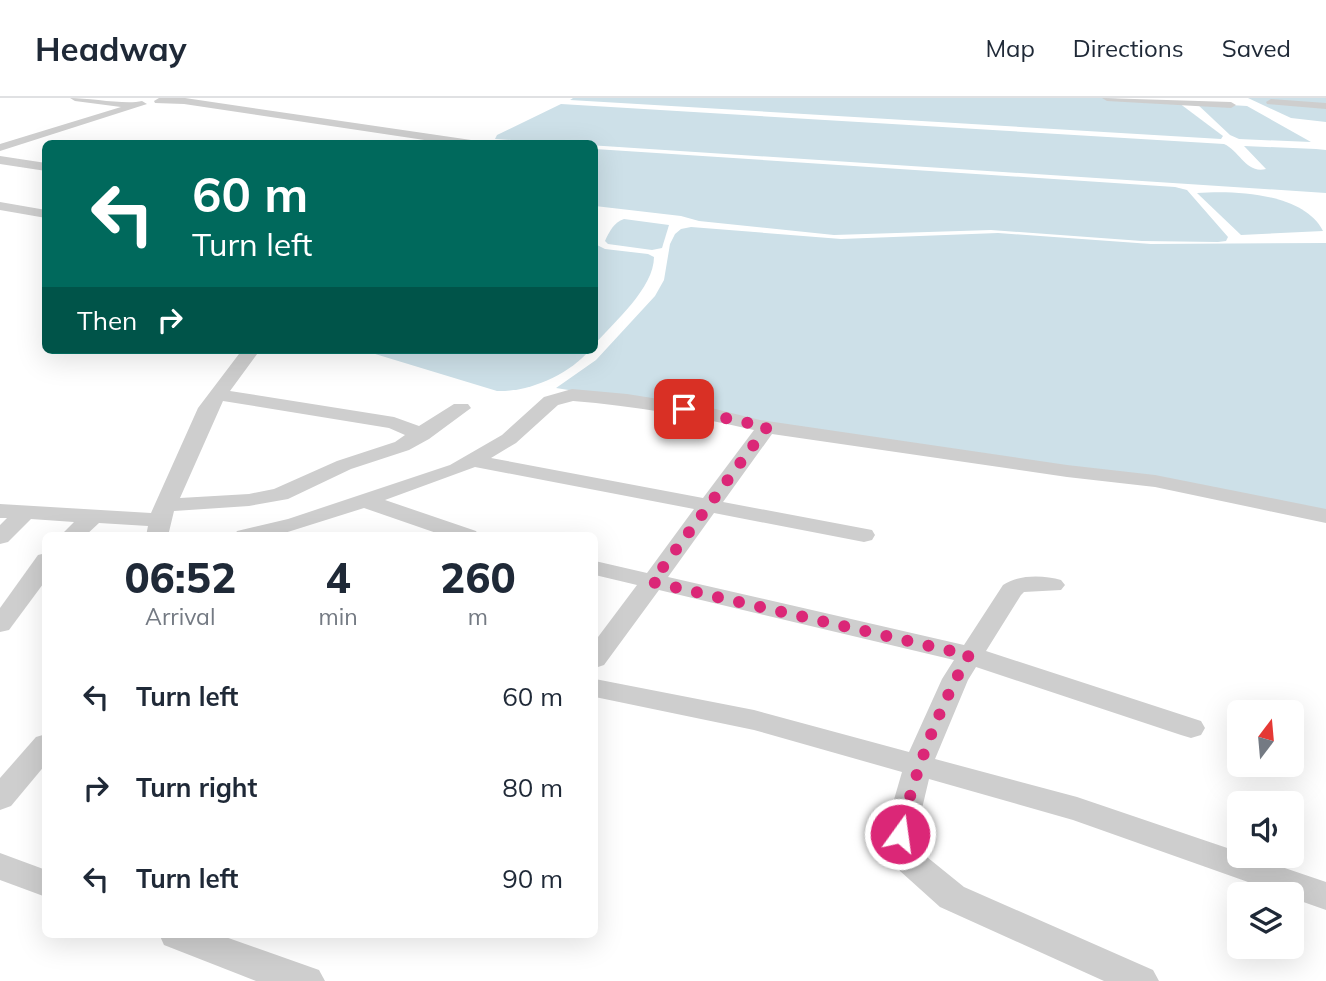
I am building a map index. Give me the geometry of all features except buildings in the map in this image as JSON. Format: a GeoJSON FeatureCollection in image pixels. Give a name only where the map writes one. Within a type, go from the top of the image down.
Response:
{"type":"FeatureCollection","features":[{"type":"Feature","properties":{"kind":"street"},"geometry":{"type":"LineString","coordinates":[[75,98],[142,104]]}},
{"type":"Feature","properties":{"kind":"street"},"geometry":{"type":"LineString","coordinates":[[1107,98],[1231,105]]}},
{"type":"Feature","properties":{"kind":"street"},"geometry":{"type":"LineString","coordinates":[[0,148],[164,99],[451,140]]}},
{"type":"Feature","properties":{"kind":"street"},"geometry":{"type":"LineString","coordinates":[[1271,102],[1326,106]]}},
{"type":"Feature","properties":{"kind":"street"},"geometry":{"type":"LineString","coordinates":[[0,160],[42,166]]}},
{"type":"Feature","properties":{"kind":"street"},"geometry":{"type":"LineString","coordinates":[[0,206],[42,213]]}},
{"type":"Feature","properties":{"kind":"street"},"geometry":{"type":"LineString","coordinates":[[161,520],[217,394],[248,354]]}},
{"type":"Feature","properties":{"kind":"street"},"geometry":{"type":"LineString","coordinates":[[217,394],[385,421],[422,435]]}},
{"type":"Feature","properties":{"kind":"street"},"geometry":{"type":"LineString","coordinates":[[262,532],[295,524],[443,475],[474,461],[509,439],[551,401],[572,395],[627,400],[767,427],[1067,471],[1155,481],[1326,516]]}},
{"type":"Feature","properties":{"kind":"street"},"geometry":{"type":"LineString","coordinates":[[0,511],[161,520],[266,498],[344,465],[386,453],[422,435],[461,408]]}},
{"type":"Feature","properties":{"kind":"street"},"geometry":{"type":"LineString","coordinates":[[598,655],[767,427]]}},
{"type":"Feature","properties":{"kind":"street"},"geometry":{"type":"LineString","coordinates":[[474,461],[864,536]]}},
{"type":"Feature","properties":{"kind":"street"},"geometry":{"type":"LineString","coordinates":[[366,501],[456,532]]}},
{"type":"Feature","properties":{"kind":"street"},"geometry":{"type":"LineString","coordinates":[[0,537],[26,512]]}},
{"type":"Feature","properties":{"kind":"street"},"geometry":{"type":"LineString","coordinates":[[76,532],[93,517]]}},
{"type":"Feature","properties":{"kind":"street"},"geometry":{"type":"LineString","coordinates":[[0,624],[19,602],[42,567]]}},
{"type":"Feature","properties":{"kind":"street"},"geometry":{"type":"LineString","coordinates":[[598,569],[969,655],[1191,728]]}},
{"type":"Feature","properties":{"kind":"street"},"geometry":{"type":"LineString","coordinates":[[1053,585],[1019,585],[1012,590],[955,679],[918,765],[900,834],[902,847],[919,869],[951,897],[1140,981]]}},
{"type":"Feature","properties":{"kind":"street"},"geometry":{"type":"LineString","coordinates":[[598,689],[754,720],[1077,809],[1326,896]]}},
{"type":"Feature","properties":{"kind":"street"},"geometry":{"type":"LineString","coordinates":[[0,798],[42,749]]}},
{"type":"Feature","properties":{"kind":"street"},"geometry":{"type":"LineString","coordinates":[[0,866],[42,882]]}},
{"type":"Feature","properties":{"kind":"street"},"geometry":{"type":"LineString","coordinates":[[186,938],[252,964],[307,981]]}},
{"type":"Feature","properties":{"kind":"shaded area"},"geometry":{"type":"Polygon","coordinates":[[[1105,98],[1179,103],[1223,136],[1221,139],[570,100],[1105,98]]]}},
{"type":"Feature","properties":{"kind":"shaded area"},"geometry":{"type":"Polygon","coordinates":[[[1248,98],[1326,98],[1326,122],[1291,118],[1248,98]]]}},
{"type":"Feature","properties":{"kind":"shaded area"},"geometry":{"type":"Polygon","coordinates":[[[1196,103],[1247,106],[1311,142],[1239,139],[1230,135],[1196,103]]]}},
{"type":"Feature","properties":{"kind":"shaded area"},"geometry":{"type":"Polygon","coordinates":[[[561,104],[1224,144],[1248,165],[1259,170],[1266,169],[1244,146],[1326,150],[1326,193],[598,146],[598,140],[495,139],[497,135],[561,104]]]}},
{"type":"Feature","properties":{"kind":"shaded area"},"geometry":{"type":"Polygon","coordinates":[[[598,149],[1175,187],[1187,190],[1228,237],[1226,241],[1218,242],[1142,241],[991,230],[834,235],[699,221],[681,216],[598,206],[598,149]]]}},
{"type":"Feature","properties":{"kind":"shaded area"},"geometry":{"type":"Polygon","coordinates":[[[1230,192],[1285,201],[1314,218],[1323,231],[1241,235],[1197,193],[1230,192]]]}},
{"type":"Feature","properties":{"kind":"shaded area"},"geometry":{"type":"Polygon","coordinates":[[[624,219],[669,225],[662,248],[652,250],[608,244],[605,241],[610,231],[617,222],[624,219]]]}},
{"type":"Feature","properties":{"kind":"shaded area"},"geometry":{"type":"Polygon","coordinates":[[[691,227],[841,239],[998,233],[1151,244],[1326,243],[1326,511],[556,388],[596,360],[655,296],[664,280],[670,244],[675,234],[681,229],[691,227]]]}},
{"type":"Feature","properties":{"kind":"shaded area"},"geometry":{"type":"Polygon","coordinates":[[[598,246],[654,257],[647,281],[622,315],[598,341],[598,246]]]}},
{"type":"Feature","properties":{"kind":"shaded area"},"geometry":{"type":"Polygon","coordinates":[[[375,354],[586,354],[571,367],[548,380],[522,389],[497,391],[375,354]]]}},
{"type":"Feature","properties":{"kind":"route"},"geometry":{"type":"LineString","coordinates":[[684,409],[767,427],[652,582],[969,655],[955,679],[918,765],[900,834]]}}]}
